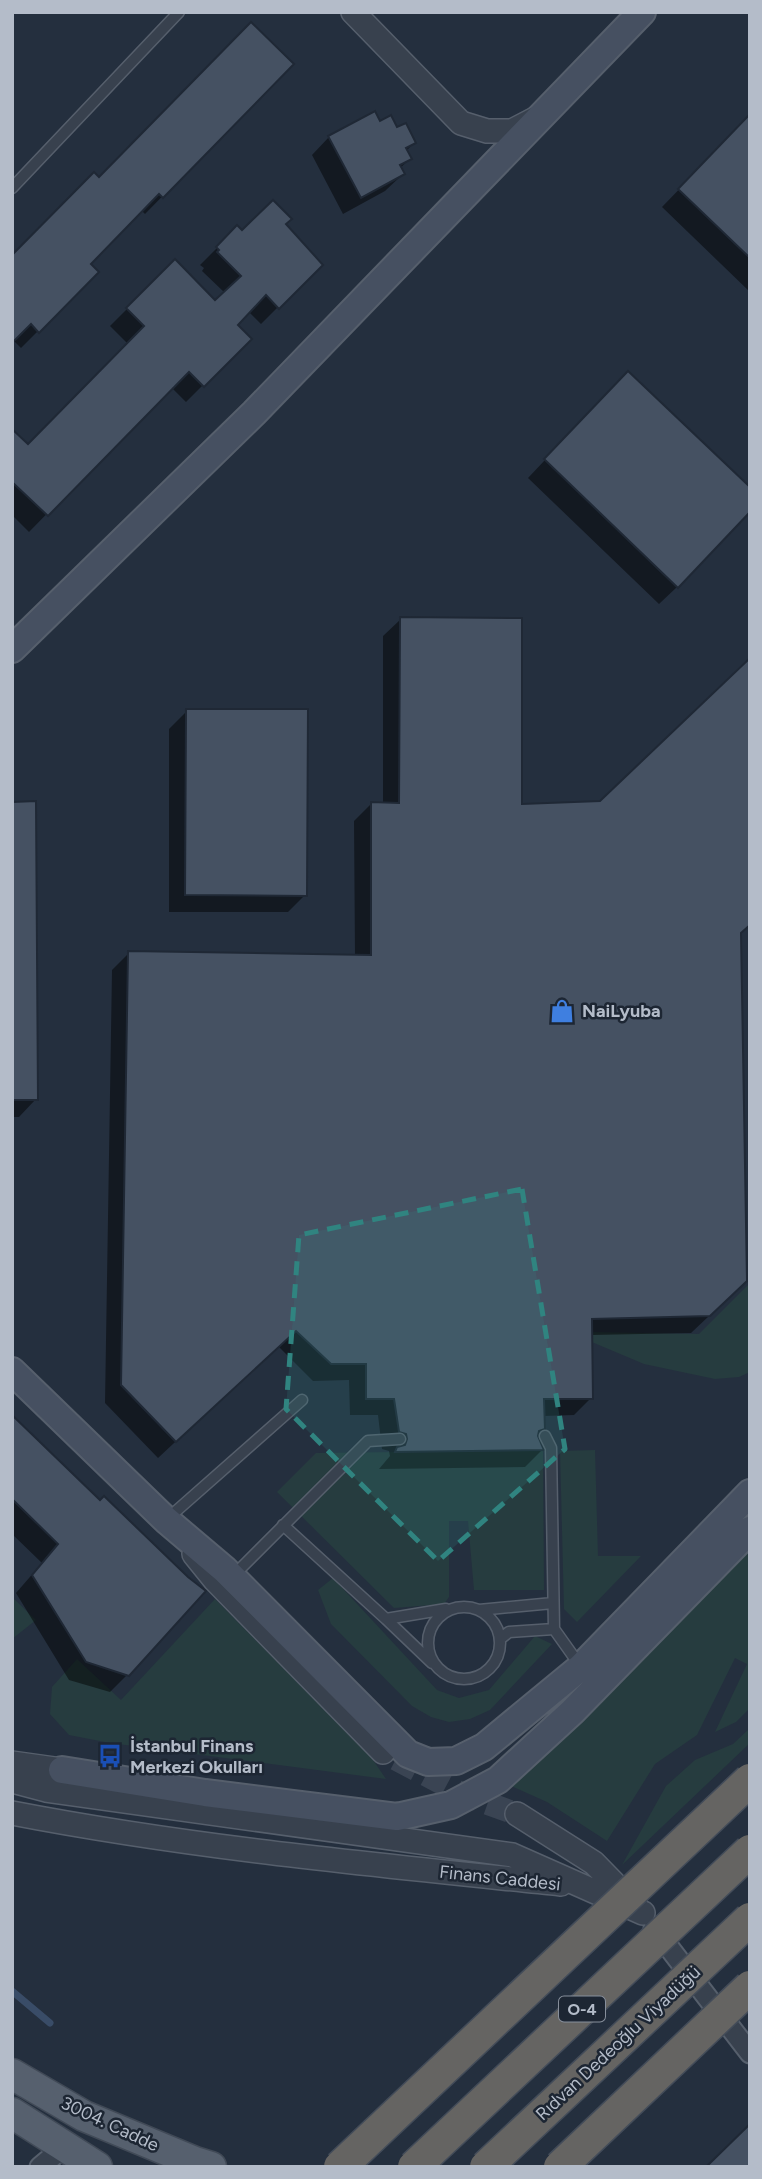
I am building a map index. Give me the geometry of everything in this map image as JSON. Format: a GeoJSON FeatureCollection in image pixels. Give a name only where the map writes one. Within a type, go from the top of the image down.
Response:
{"type":"FeatureCollection","features":[{"type":"Feature","properties":{"kind":"highway"},"geometry":{"type":"LineString","coordinates":[[341,2167],[750,1780]]}},
{"type":"Feature","properties":{"kind":"highway","name":"O-4"},"geometry":{"type":"LineString","coordinates":[[414,2167],[750,1851]]}},
{"type":"Feature","properties":{"kind":"highway","name":"Rıdvan Dedeoğlu Viyadüğü"},"geometry":{"type":"LineString","coordinates":[[485,2167],[750,1919]]}},
{"type":"Feature","properties":{"kind":"highway"},"geometry":{"type":"LineString","coordinates":[[560,2167],[750,1987]]}},
{"type":"Feature","properties":{"kind":"main road"},"geometry":{"type":"LineString","coordinates":[[12,649],[254,413],[642,12]]}},
{"type":"Feature","properties":{"kind":"main road"},"geometry":{"type":"LineString","coordinates":[[12,1371],[166,1520],[232,1577],[408,1754],[428,1762],[456,1761],[484,1747],[581,1667],[750,1493]]}},
{"type":"Feature","properties":{"kind":"main road"},"geometry":{"type":"LineString","coordinates":[[62,1770],[205,1793],[397,1817],[451,1805],[498,1780],[563,1720],[750,1530]]}},
{"type":"Feature","properties":{"kind":"main road","name":"3004. Cadde"},"geometry":{"type":"LineString","coordinates":[[12,2074],[84,2116],[198,2165]]}},
{"type":"Feature","properties":{"kind":"main road","name":"3004. Cadde"},"geometry":{"type":"LineString","coordinates":[[12,2113],[97,2167]]}},
{"type":"Feature","properties":{"kind":"street"},"geometry":{"type":"LineString","coordinates":[[353,12],[460,123],[487,131],[512,131],[544,114]]}},
{"type":"Feature","properties":{"kind":"street"},"geometry":{"type":"LineString","coordinates":[[166,1520],[215,1580],[383,1752]]}},
{"type":"Feature","properties":{"kind":"street"},"geometry":{"type":"LineString","coordinates":[[12,1763],[62,1770]]}},
{"type":"Feature","properties":{"kind":"street","name":"Finans Caddesi"},"geometry":{"type":"LineString","coordinates":[[12,1781],[46,1790],[512,1855],[580,1886]]}},
{"type":"Feature","properties":{"kind":"street","name":"Finans Caddesi"},"geometry":{"type":"LineString","coordinates":[[12,1813],[128,1834],[370,1864],[580,1886]]}},
{"type":"Feature","properties":{"kind":"street"},"geometry":{"type":"LineString","coordinates":[[517,1814],[594,1863],[643,1913],[750,2053]]}},
{"type":"Feature","properties":{"kind":"street"},"geometry":{"type":"LineString","coordinates":[[580,1886],[643,1913]]}},
{"type":"Feature","properties":{"kind":"street"},"geometry":{"type":"LineString","coordinates":[[40,2167],[65,2146]]}},
{"type":"Feature","properties":{"kind":"lane"},"geometry":{"type":"LineString","coordinates":[[12,188],[179,12]]}},
{"type":"Feature","properties":{"kind":"lane"},"geometry":{"type":"LineString","coordinates":[[166,1520],[302,1400]]}},
{"type":"Feature","properties":{"kind":"lane"},"geometry":{"type":"LineString","coordinates":[[545,1436],[551,1448],[554,1629],[581,1667]]}},
{"type":"Feature","properties":{"kind":"lane"},"geometry":{"type":"LineString","coordinates":[[232,1577],[368,1441],[400,1439]]}},
{"type":"Feature","properties":{"kind":"lane"},"geometry":{"type":"LineString","coordinates":[[283,1525],[437,1668],[456,1679],[479,1676],[489,1670],[500,1650],[497,1627],[489,1616],[479,1609]]}},
{"type":"Feature","properties":{"kind":"lane"},"geometry":{"type":"LineString","coordinates":[[386,1619],[466,1606],[479,1609],[553,1602]]}},
{"type":"Feature","properties":{"kind":"lane"},"geometry":{"type":"LineString","coordinates":[[437,1668],[430,1658],[428,1634],[433,1623],[453,1608]]}},
{"type":"Feature","properties":{"kind":"lane"},"geometry":{"type":"LineString","coordinates":[[500,1639],[509,1632],[554,1629]]}},
{"type":"Feature","properties":{"kind":"highlighted area"},"geometry":{"type":"Polygon","coordinates":[[[522,1189],[565,1449],[438,1561],[286,1409],[299,1235],[522,1189]]]}},
{"type":"Feature","properties":{"kind":"green space"},"geometry":{"type":"Polygon","coordinates":[[[750,1283],[750,1372],[739,1377],[715,1379],[644,1364],[587,1340],[591,1332],[699,1334],[750,1283]]]}},
{"type":"Feature","properties":{"kind":"green space"},"geometry":{"type":"Polygon","coordinates":[[[543,1450],[544,1590],[474,1590],[468,1521],[449,1521],[449,1597],[444,1604],[394,1608],[277,1492],[316,1453],[543,1450]]]}},
{"type":"Feature","properties":{"kind":"green space"},"geometry":{"type":"Polygon","coordinates":[[[595,1450],[598,1556],[641,1556],[577,1622],[564,1609],[560,1451],[595,1450]]]}},
{"type":"Feature","properties":{"kind":"green space"},"geometry":{"type":"Polygon","coordinates":[[[750,1546],[750,1708],[736,1722],[715,1732],[747,1664],[735,1658],[697,1735],[655,1764],[607,1841],[547,1802],[509,1785],[750,1546]]]}},
{"type":"Feature","properties":{"kind":"green space"},"geometry":{"type":"Polygon","coordinates":[[[333,1578],[437,1690],[459,1698],[489,1690],[535,1636],[552,1644],[490,1710],[470,1719],[449,1722],[431,1717],[412,1706],[331,1624],[318,1590],[333,1578]]]}},
{"type":"Feature","properties":{"kind":"green space"},"geometry":{"type":"Polygon","coordinates":[[[12,1597],[36,1620],[12,1639],[12,1597]]]}},
{"type":"Feature","properties":{"kind":"green space"},"geometry":{"type":"Polygon","coordinates":[[[215,1599],[371,1757],[386,1779],[110,1743],[69,1735],[50,1714],[52,1687],[77,1659],[121,1700],[215,1599]]]}},
{"type":"Feature","properties":{"kind":"green space"},"geometry":{"type":"Polygon","coordinates":[[[750,1728],[750,1743],[622,1865],[666,1786],[695,1760],[733,1744],[750,1728]]]}},
{"type":"Feature","properties":{"kind":"building"},"geometry":{"type":"Polygon","coordinates":[[[251,22],[294,64],[163,198],[159,194],[91,264],[99,272],[39,333],[31,324],[12,343],[12,255],[94,172],[99,177],[251,22]]]}},
{"type":"Feature","properties":{"kind":"building"},"geometry":{"type":"Polygon","coordinates":[[[375,111],[380,121],[391,115],[397,127],[406,123],[416,143],[406,148],[412,159],[400,165],[405,174],[361,198],[328,136],[375,111]]]}},
{"type":"Feature","properties":{"kind":"building"},"geometry":{"type":"Polygon","coordinates":[[[750,114],[750,258],[678,189],[750,114]]]}},
{"type":"Feature","properties":{"kind":"building"},"geometry":{"type":"Polygon","coordinates":[[[273,200],[292,219],[286,224],[323,265],[279,309],[266,295],[238,325],[252,339],[204,387],[189,372],[48,516],[12,482],[12,429],[28,444],[144,326],[126,308],[175,259],[215,300],[241,276],[217,252],[219,250],[216,247],[237,225],[242,230],[273,200]]]}},
{"type":"Feature","properties":{"kind":"building"},"geometry":{"type":"Polygon","coordinates":[[[628,371],[750,487],[750,512],[678,588],[544,459],[628,371]]]}},
{"type":"Feature","properties":{"kind":"building"},"geometry":{"type":"Polygon","coordinates":[[[400,617],[522,618],[522,804],[600,801],[750,658],[750,925],[741,933],[747,1281],[710,1316],[592,1319],[593,1399],[544,1399],[545,1429],[539,1431],[538,1436],[544,1450],[395,1452],[397,1447],[405,1445],[406,1434],[399,1432],[394,1399],[366,1399],[366,1364],[331,1364],[296,1331],[176,1442],[121,1385],[128,951],[371,955],[371,802],[399,803],[400,617]]]}},
{"type":"Feature","properties":{"kind":"building"},"geometry":{"type":"Polygon","coordinates":[[[186,709],[308,709],[307,896],[185,895],[186,709]]]}},
{"type":"Feature","properties":{"kind":"building"},"geometry":{"type":"Polygon","coordinates":[[[36,801],[38,1100],[12,1100],[12,802],[36,801]]]}},
{"type":"Feature","properties":{"kind":"building"},"geometry":{"type":"Polygon","coordinates":[[[12,1415],[100,1500],[104,1496],[206,1591],[129,1676],[86,1662],[32,1575],[58,1544],[12,1499],[12,1415]]]}},
{"type":"Feature","properties":{"kind":"building"},"geometry":{"type":"Polygon","coordinates":[[[750,2124],[750,2167],[706,2167],[750,2124]]]}},
{"type":"Feature","properties":{"kind":"waterway"},"geometry":{"type":"LineString","coordinates":[[12,1991],[50,2023]]}},
{"type":"Feature","properties":{"kind":"tunnel"},"geometry":{"type":"LineString","coordinates":[[396,1759],[462,1794],[517,1814]]}},
{"type":"Feature","properties":{"kind":"place","name":"NaiLyuba"},"geometry":{"type":"Point","coordinates":[562,1011]}},
{"type":"Feature","properties":{"kind":"place","name":"İstanbul Finans Merkezi Okulları"},"geometry":{"type":"Point","coordinates":[110,1756]}}]}
